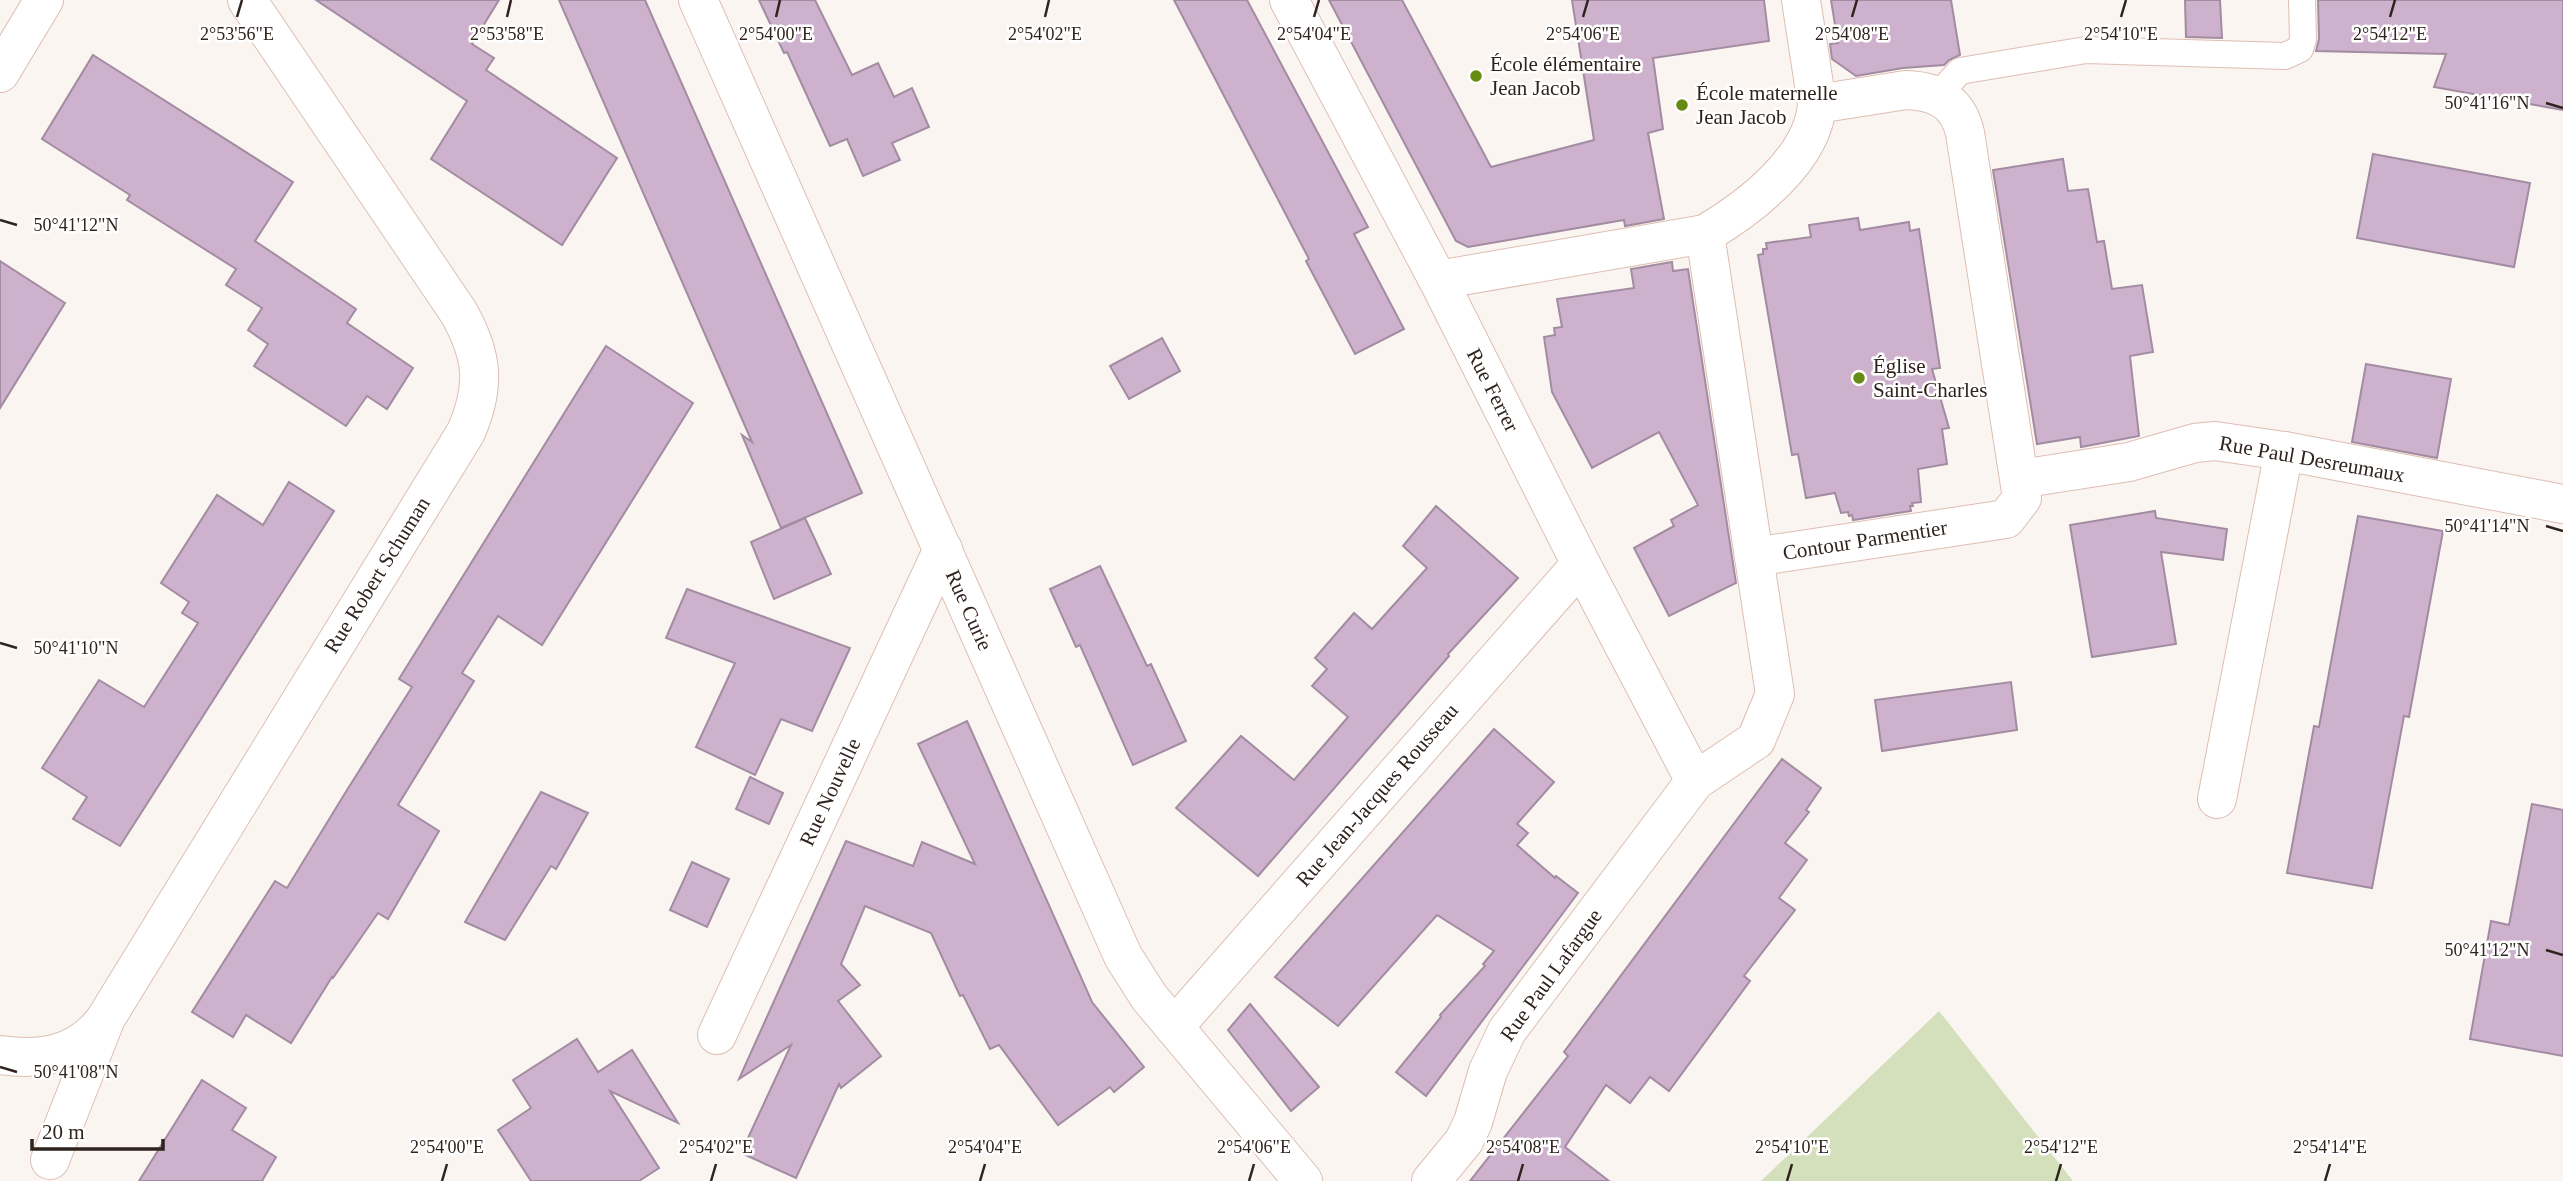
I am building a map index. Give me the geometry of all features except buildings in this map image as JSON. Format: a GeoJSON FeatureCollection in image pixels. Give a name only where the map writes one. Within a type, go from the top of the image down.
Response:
{"type":"FeatureCollection","features":[{"type":"Feature","properties":{"kind":"street"},"geometry":{"type":"LineString","coordinates":[[0,73],[44,0]]}},
{"type":"Feature","properties":{"kind":"street","name":"Rue Robert Schuman"},"geometry":{"type":"LineString","coordinates":[[50,1160],[106,1018],[466,432],[478,400],[480,384],[477,350],[459,313],[247,0]]}},
{"type":"Feature","properties":{"kind":"street","name":"Rue Curie"},"geometry":{"type":"LineString","coordinates":[[698,0],[1124,956],[1149,997],[1303,1181]]}},
{"type":"Feature","properties":{"kind":"street","name":"Rue Ferrer"},"geometry":{"type":"LineString","coordinates":[[1289,0],[1438,281],[1581,564],[1695,781]]}},
{"type":"Feature","properties":{"kind":"street"},"geometry":{"type":"LineString","coordinates":[[1438,281],[1705,234],[1750,204],[1784,170],[1807,136],[1816,113],[1817,104],[1801,0]]}},
{"type":"Feature","properties":{"kind":"street"},"geometry":{"type":"LineString","coordinates":[[1817,104],[1906,90],[1938,95]]}},
{"type":"Feature","properties":{"kind":"street","name":"Contour Parmentier"},"geometry":{"type":"LineString","coordinates":[[1705,234],[1754,557],[2006,519],[2022,498],[2020,479],[1965,133],[1959,114],[1938,95]]}},
{"type":"Feature","properties":{"kind":"street","name":"Rue Paul Desreumaux"},"geometry":{"type":"LineString","coordinates":[[2020,479],[2129,462],[2194,443],[2215,441],[2284,451],[2563,504]]}},
{"type":"Feature","properties":{"kind":"street"},"geometry":{"type":"LineString","coordinates":[[2217,799],[2284,451]]}},
{"type":"Feature","properties":{"kind":"street","name":"Rue Nouvelle"},"geometry":{"type":"LineString","coordinates":[[717,1035],[943,549]]}},
{"type":"Feature","properties":{"kind":"street","name":"Rue Paul Lafargue"},"geometry":{"type":"LineString","coordinates":[[1430,1181],[1464,1141],[1473,1122],[1488,1071],[1507,1031],[1695,781],[1756,740],[1775,694],[1754,557]]}},
{"type":"Feature","properties":{"kind":"street","name":"Rue Jean-Jacques Rousseau"},"geometry":{"type":"LineString","coordinates":[[1174,1027],[1581,564]]}},
{"type":"Feature","properties":{"kind":"street"},"geometry":{"type":"LineString","coordinates":[[0,1055],[40,1058],[65,1052],[83,1043],[106,1018]]}},
{"type":"Feature","properties":{"kind":"lane"},"geometry":{"type":"LineString","coordinates":[[1938,95],[1960,71],[2086,50],[2285,56],[2300,49],[2303,39],[2302,0]]}},
{"type":"Feature","properties":{"kind":"green space"},"geometry":{"type":"Polygon","coordinates":[[[1939,1011],[2073,1181],[1761,1181],[1939,1011]]]}},
{"type":"Feature","properties":{"kind":"place","name":"École élémentaire Jean Jacob"},"geometry":{"type":"Point","coordinates":[1476,76]}},
{"type":"Feature","properties":{"kind":"place","name":"École maternelle Jean Jacob"},"geometry":{"type":"Point","coordinates":[1682,105]}},
{"type":"Feature","properties":{"kind":"place","name":"Église Saint-Charles"},"geometry":{"type":"Point","coordinates":[1859,378]}}]}
